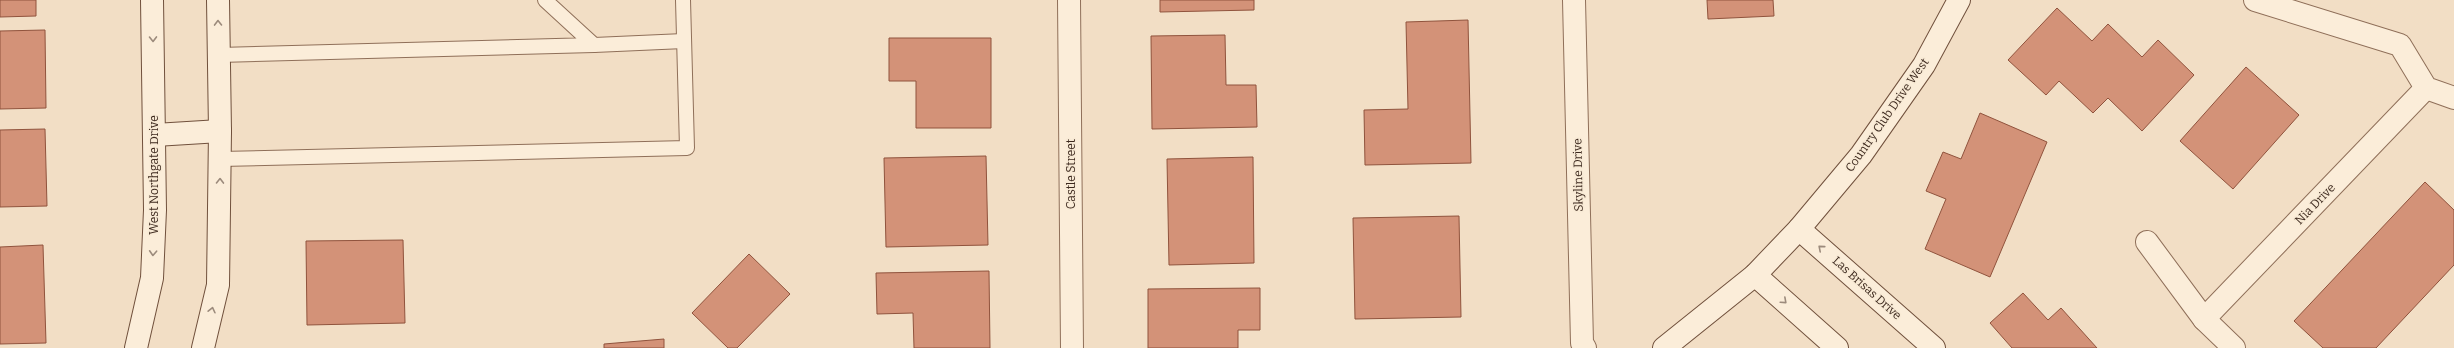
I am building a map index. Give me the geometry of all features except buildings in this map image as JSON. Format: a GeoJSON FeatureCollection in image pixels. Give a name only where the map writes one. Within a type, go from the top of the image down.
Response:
{"type":"FeatureCollection","features":[{"type":"Feature","properties":{"kind":"street","name":"West Northgate Drive"},"geometry":{"type":"LineString","coordinates":[[136,348],[152,278],[155,210],[155,135],[152,0]]}},
{"type":"Feature","properties":{"kind":"street"},"geometry":{"type":"LineString","coordinates":[[203,348],[218,285],[220,131],[218,0]]}},
{"type":"Feature","properties":{"kind":"street","name":"Castle Street"},"geometry":{"type":"LineString","coordinates":[[1069,0],[1072,348]]}},
{"type":"Feature","properties":{"kind":"street","name":"Skyline Drive"},"geometry":{"type":"LineString","coordinates":[[1574,0],[1582,344],[1585,348]]}},
{"type":"Feature","properties":{"kind":"street","name":"Country Club Drive West"},"geometry":{"type":"LineString","coordinates":[[1664,348],[1755,275],[1799,229],[1866,149],[1924,65],[1959,0]]}},
{"type":"Feature","properties":{"kind":"street"},"geometry":{"type":"LineString","coordinates":[[2255,0],[2400,45],[2426,88],[2454,98]]}},
{"type":"Feature","properties":{"kind":"street","name":"Nia Drive"},"geometry":{"type":"LineString","coordinates":[[2204,319],[2426,88]]}},
{"type":"Feature","properties":{"kind":"street"},"geometry":{"type":"LineString","coordinates":[[155,135],[220,131]]}},
{"type":"Feature","properties":{"kind":"street","name":"Las Brisas Drive"},"geometry":{"type":"LineString","coordinates":[[1799,229],[1934,348]]}},
{"type":"Feature","properties":{"kind":"street"},"geometry":{"type":"LineString","coordinates":[[2147,242],[2204,319],[2234,348]]}},
{"type":"Feature","properties":{"kind":"street"},"geometry":{"type":"LineString","coordinates":[[1755,275],[1836,348]]}},
{"type":"Feature","properties":{"kind":"lane"},"geometry":{"type":"LineString","coordinates":[[545,0],[594,45]]}},
{"type":"Feature","properties":{"kind":"lane"},"geometry":{"type":"LineString","coordinates":[[220,159],[687,148],[683,0]]}},
{"type":"Feature","properties":{"kind":"lane"},"geometry":{"type":"LineString","coordinates":[[219,55],[594,45],[684,41]]}}]}
